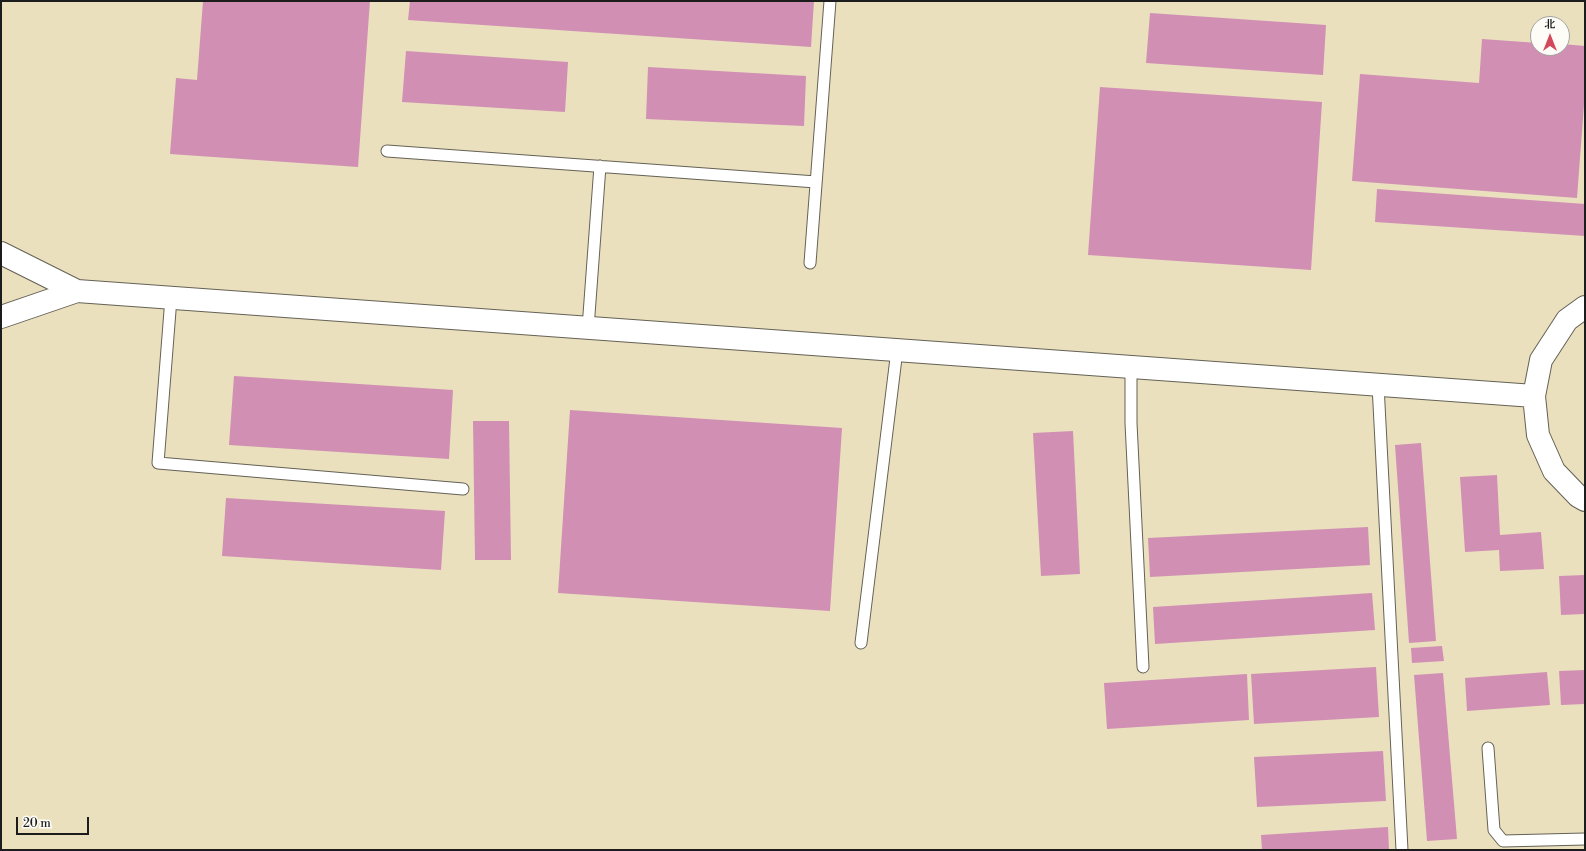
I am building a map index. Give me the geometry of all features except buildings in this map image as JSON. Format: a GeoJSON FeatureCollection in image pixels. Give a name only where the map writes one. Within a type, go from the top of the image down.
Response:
{"type":"FeatureCollection","features":[{"type":"Feature","properties":{"kind":"street"},"geometry":{"type":"LineString","coordinates":[[1,253],[77,291],[1534,396]]}},
{"type":"Feature","properties":{"kind":"street"},"geometry":{"type":"LineString","coordinates":[[1,317],[77,291]]}},
{"type":"Feature","properties":{"kind":"street"},"geometry":{"type":"LineString","coordinates":[[1585,307],[1567,320],[1542,360],[1534,396],[1538,435],[1554,471],[1578,496],[1585,500]]}},
{"type":"Feature","properties":{"kind":"lane"},"geometry":{"type":"LineString","coordinates":[[810,263],[830,1]]}},
{"type":"Feature","properties":{"kind":"lane"},"geometry":{"type":"LineString","coordinates":[[387,151],[816,182]]}},
{"type":"Feature","properties":{"kind":"lane"},"geometry":{"type":"LineString","coordinates":[[588,328],[600,166]]}},
{"type":"Feature","properties":{"kind":"lane"},"geometry":{"type":"LineString","coordinates":[[171,298],[158,463],[463,489]]}},
{"type":"Feature","properties":{"kind":"lane"},"geometry":{"type":"LineString","coordinates":[[861,643],[897,350]]}},
{"type":"Feature","properties":{"kind":"lane"},"geometry":{"type":"LineString","coordinates":[[1131,367],[1132,431],[1143,667]]}},
{"type":"Feature","properties":{"kind":"lane"},"geometry":{"type":"LineString","coordinates":[[1378,385],[1402,850]]}},
{"type":"Feature","properties":{"kind":"lane"},"geometry":{"type":"LineString","coordinates":[[1488,748],[1494,830],[1503,841],[1585,839]]}}]}
